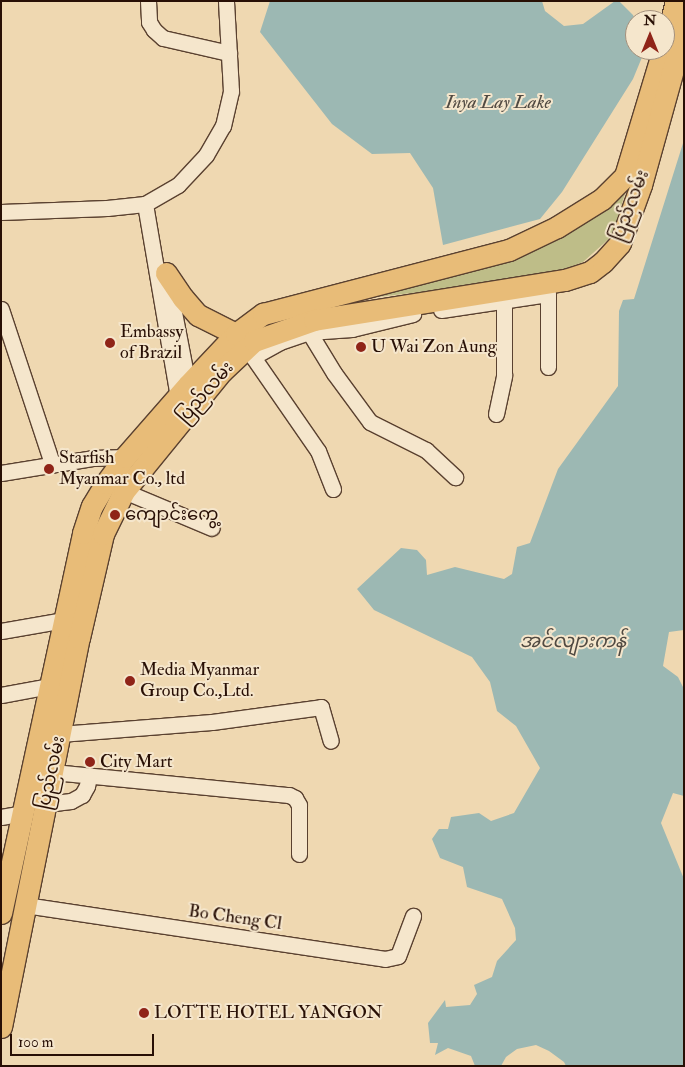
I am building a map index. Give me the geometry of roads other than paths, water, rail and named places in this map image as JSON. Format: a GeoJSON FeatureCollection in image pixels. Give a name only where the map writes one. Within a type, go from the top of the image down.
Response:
{"type":"FeatureCollection","features":[{"type":"Feature","properties":{"kind":"highway","name":"ပြည်လမ်း"},"geometry":{"type":"LineString","coordinates":[[675,34],[676,1]]}},
{"type":"Feature","properties":{"kind":"highway","name":"ပြည်လမ်း"},"geometry":{"type":"LineString","coordinates":[[1,1027],[25,905],[37,811],[50,732],[103,534],[124,491],[189,393],[236,334],[264,314],[509,250],[557,227],[602,199],[625,176],[660,60]]}},
{"type":"Feature","properties":{"kind":"highway","name":"ပြည်လမ်း"},"geometry":{"type":"LineString","coordinates":[[1,913],[37,811],[53,772],[50,732],[50,686],[83,533],[92,506],[125,457],[189,393],[222,371],[254,341],[314,320],[500,296],[590,272],[603,262],[620,243],[641,186],[669,60]]}},
{"type":"Feature","properties":{"kind":"highway"},"geometry":{"type":"LineString","coordinates":[[166,273],[183,298],[198,315],[236,334]]}},
{"type":"Feature","properties":{"kind":"street"},"geometry":{"type":"LineString","coordinates":[[148,1],[149,22],[154,30],[163,38],[229,54]]}},
{"type":"Feature","properties":{"kind":"street"},"geometry":{"type":"LineString","coordinates":[[1,212],[107,208],[150,202],[178,185],[206,155],[223,126],[231,91],[226,1]]}},
{"type":"Feature","properties":{"kind":"street"},"geometry":{"type":"LineString","coordinates":[[150,202],[189,393]]}},
{"type":"Feature","properties":{"kind":"street"},"geometry":{"type":"LineString","coordinates":[[150,202],[189,393]]}},
{"type":"Feature","properties":{"kind":"street"},"geometry":{"type":"LineString","coordinates":[[333,489],[318,450],[253,357],[280,342],[308,332],[352,329],[403,315],[500,296],[548,294],[548,367]]}},
{"type":"Feature","properties":{"kind":"street"},"geometry":{"type":"LineString","coordinates":[[496,414],[504,375],[500,296]]}},
{"type":"Feature","properties":{"kind":"street"},"geometry":{"type":"LineString","coordinates":[[1,309],[52,463]]}},
{"type":"Feature","properties":{"kind":"street"},"geometry":{"type":"LineString","coordinates":[[308,332],[334,374],[370,422],[426,450],[455,477]]}},
{"type":"Feature","properties":{"kind":"street"},"geometry":{"type":"LineString","coordinates":[[1,472],[52,463],[94,458],[125,457]]}},
{"type":"Feature","properties":{"kind":"street"},"geometry":{"type":"LineString","coordinates":[[124,491],[212,528]]}},
{"type":"Feature","properties":{"kind":"street"},"geometry":{"type":"LineString","coordinates":[[1,631],[64,620]]}},
{"type":"Feature","properties":{"kind":"street"},"geometry":{"type":"LineString","coordinates":[[1,695],[50,686]]}},
{"type":"Feature","properties":{"kind":"street"},"geometry":{"type":"LineString","coordinates":[[50,732],[212,722],[321,707],[331,741]]}},
{"type":"Feature","properties":{"kind":"street"},"geometry":{"type":"LineString","coordinates":[[53,772],[289,795],[295,798],[299,805],[299,854]]}},
{"type":"Feature","properties":{"kind":"street"},"geometry":{"type":"LineString","coordinates":[[1,817],[37,811],[71,801],[82,795],[88,786],[89,777]]}},
{"type":"Feature","properties":{"kind":"street","name":"Bo Cheng Cl"},"geometry":{"type":"LineString","coordinates":[[25,905],[385,959],[398,956],[413,916]]}},
{"type":"Feature","properties":{"kind":"water","name":"Inya Lay Lake"},"geometry":{"type":"Polygon","coordinates":[[[270,1],[542,1],[545,11],[564,26],[583,24],[615,1],[619,1],[628,10],[625,10],[625,60],[641,60],[633,79],[562,192],[540,219],[443,245],[433,188],[410,153],[372,154],[332,124],[260,32],[270,1]]]}},
{"type":"Feature","properties":{"kind":"water","name":"အင်လျားကန်"},"geometry":{"type":"Polygon","coordinates":[[[684,140],[684,630],[669,632],[663,666],[678,677],[684,689],[684,796],[673,793],[661,823],[684,879],[684,1066],[566,1066],[564,1062],[549,1051],[536,1045],[517,1049],[506,1057],[501,1066],[475,1066],[471,1056],[448,1048],[435,1055],[438,1043],[430,1043],[428,1023],[445,1000],[446,1007],[470,1005],[477,994],[474,985],[492,977],[497,961],[516,940],[515,928],[502,899],[467,887],[463,867],[440,858],[432,839],[439,829],[448,829],[451,817],[479,813],[491,821],[514,813],[540,768],[516,726],[497,711],[490,682],[472,657],[374,610],[357,589],[401,548],[417,550],[426,560],[427,575],[455,567],[504,579],[512,574],[517,547],[530,543],[558,469],[618,386],[619,311],[623,300],[634,299],[684,140]]]}},
{"type":"Feature","properties":{"kind":"place","name":"Embassy of Brazil"},"geometry":{"type":"Point","coordinates":[110,343]}},
{"type":"Feature","properties":{"kind":"place","name":"U Wai Zon Aung"},"geometry":{"type":"Point","coordinates":[361,347]}},
{"type":"Feature","properties":{"kind":"place","name":"Starfish Myanmar Co., ltd"},"geometry":{"type":"Point","coordinates":[49,469]}},
{"type":"Feature","properties":{"kind":"place","name":"ကျောင်းကွေ့"},"geometry":{"type":"Point","coordinates":[115,515]}},
{"type":"Feature","properties":{"kind":"place","name":"Media Myanmar Group Co.,Ltd."},"geometry":{"type":"Point","coordinates":[130,681]}},
{"type":"Feature","properties":{"kind":"place","name":"City Mart"},"geometry":{"type":"Point","coordinates":[90,762]}},
{"type":"Feature","properties":{"kind":"place","name":"LOTTE HOTEL YANGON"},"geometry":{"type":"Point","coordinates":[144,1013]}}]}
